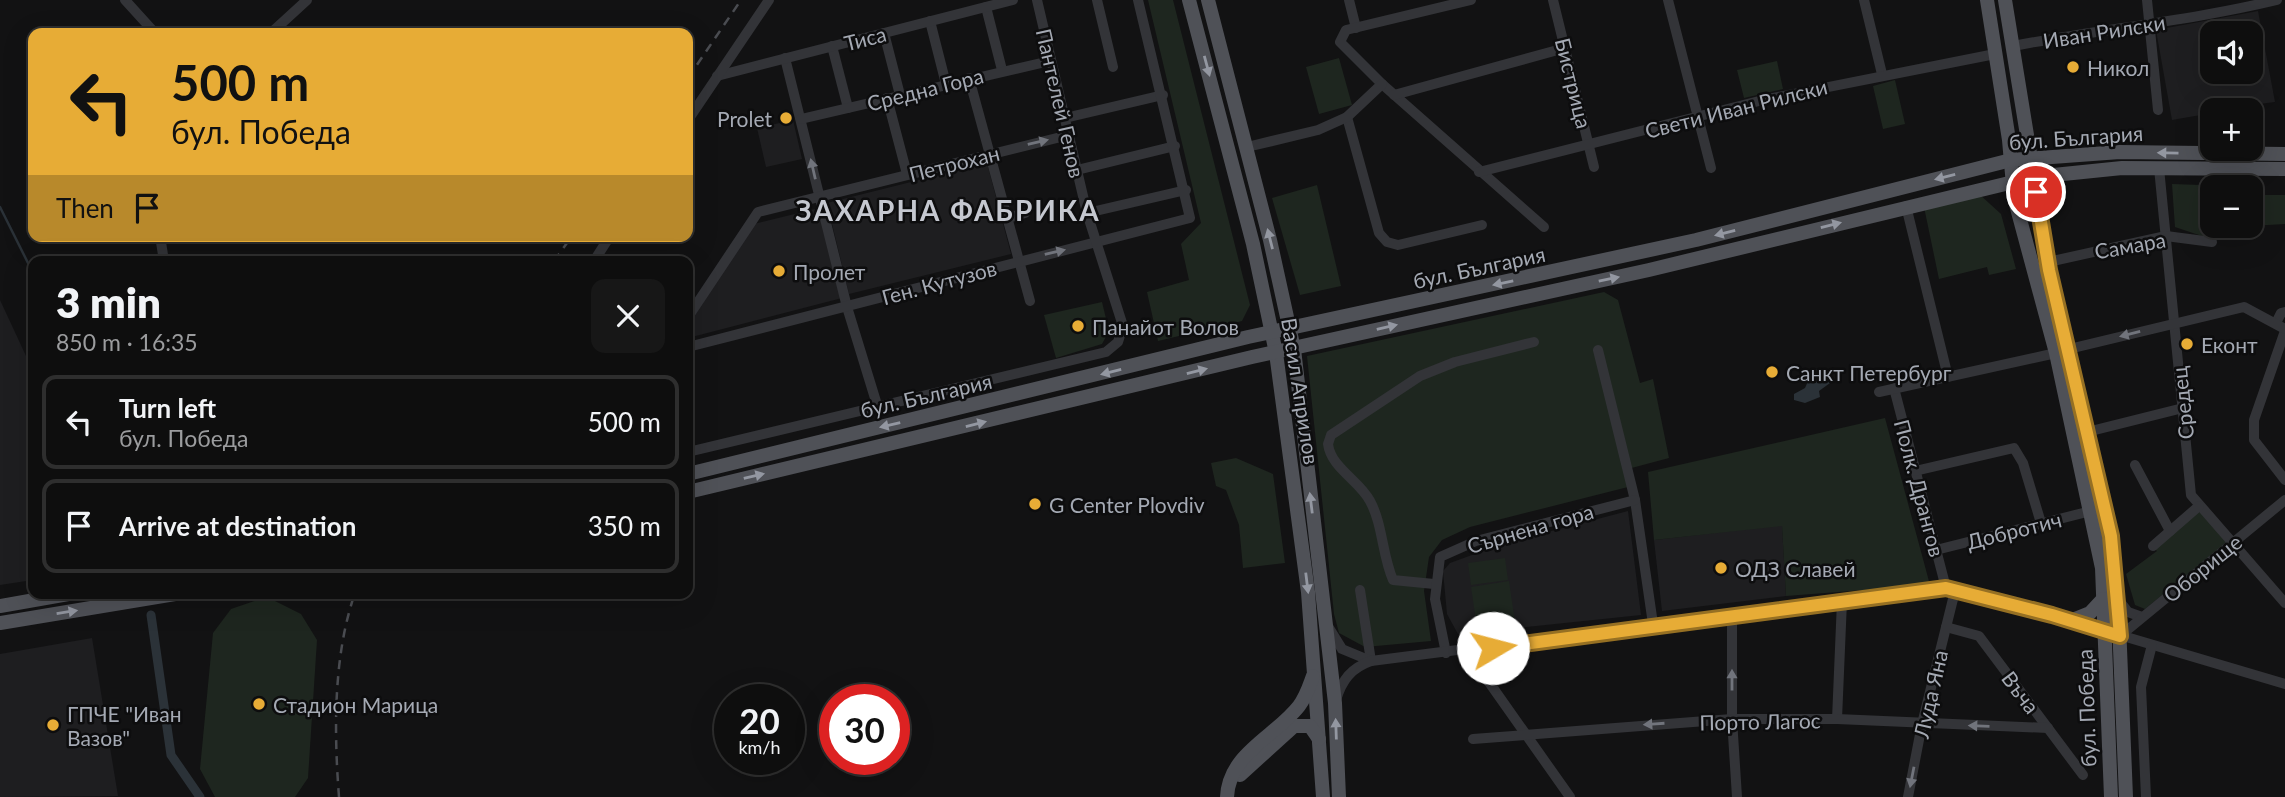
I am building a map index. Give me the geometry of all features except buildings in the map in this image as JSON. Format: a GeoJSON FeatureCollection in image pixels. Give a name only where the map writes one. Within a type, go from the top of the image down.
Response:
{"type":"FeatureCollection","features":[{"type":"Feature","properties":{"kind":"main road","name":"Васил Априлов"},"geometry":{"type":"LineString","coordinates":[[1189,0],[1253,244],[1276,353],[1307,582],[1323,797]]}},
{"type":"Feature","properties":{"kind":"main road","name":"Васил Априлов"},"geometry":{"type":"LineString","coordinates":[[1208,0],[1247,147],[1294,349],[1335,703],[1339,797]]}},
{"type":"Feature","properties":{"kind":"main road","name":"бул. Победа"},"geometry":{"type":"LineString","coordinates":[[1987,0],[2014,197],[2087,432],[2111,536],[2110,599],[2105,631],[2111,797]]}},
{"type":"Feature","properties":{"kind":"main road","name":"бул. Победа"},"geometry":{"type":"LineString","coordinates":[[2006,0],[2091,510],[2120,636],[2126,797]]}},
{"type":"Feature","properties":{"kind":"main road","name":"бул. България"},"geometry":{"type":"LineString","coordinates":[[693,473],[1272,331],[1683,243],[2011,160],[2120,152],[2285,154]]}},
{"type":"Feature","properties":{"kind":"main road","name":"бул. България"},"geometry":{"type":"LineString","coordinates":[[693,491],[1276,353],[1649,270],[2034,177],[2122,168],[2285,169]]}},
{"type":"Feature","properties":{"kind":"main road"},"geometry":{"type":"LineString","coordinates":[[864,431],[868,449]]}},
{"type":"Feature","properties":{"kind":"main road"},"geometry":{"type":"LineString","coordinates":[[0,606],[40,599]]}},
{"type":"Feature","properties":{"kind":"main road"},"geometry":{"type":"LineString","coordinates":[[0,623],[145,599]]}},
{"type":"Feature","properties":{"kind":"main road"},"geometry":{"type":"LineString","coordinates":[[2070,621],[2090,613],[2110,599]]}},
{"type":"Feature","properties":{"kind":"main road"},"geometry":{"type":"LineString","coordinates":[[1227,797],[1228,781],[1235,767],[1295,711],[1306,696],[1315,668]]}},
{"type":"Feature","properties":{"kind":"main road"},"geometry":{"type":"LineString","coordinates":[[1235,797],[1237,783],[1243,771],[1294,726],[1310,726],[1320,743]]}},
{"type":"Feature","properties":{"kind":"street"},"geometry":{"type":"LineString","coordinates":[[125,0],[150,28]]}},
{"type":"Feature","properties":{"kind":"street"},"geometry":{"type":"LineString","coordinates":[[276,28],[307,0]]}},
{"type":"Feature","properties":{"kind":"street"},"geometry":{"type":"LineString","coordinates":[[693,112],[769,0]]}},
{"type":"Feature","properties":{"kind":"street","name":"Тиса"},"geometry":{"type":"LineString","coordinates":[[717,76],[1013,0]]}},
{"type":"Feature","properties":{"kind":"street","name":"Пантелей Генов"},"geometry":{"type":"LineString","coordinates":[[1037,0],[1087,213],[1123,326]]}},
{"type":"Feature","properties":{"kind":"street"},"geometry":{"type":"LineString","coordinates":[[1097,0],[1113,67]]}},
{"type":"Feature","properties":{"kind":"street"},"geometry":{"type":"LineString","coordinates":[[1087,213],[1186,190],[1138,0]]}},
{"type":"Feature","properties":{"kind":"street"},"geometry":{"type":"LineString","coordinates":[[1349,0],[1356,28]]}},
{"type":"Feature","properties":{"kind":"street"},"geometry":{"type":"LineString","coordinates":[[1471,0],[1356,28],[1341,35],[1343,48],[1479,172],[1544,227]]}},
{"type":"Feature","properties":{"kind":"street","name":"Бистрица"},"geometry":{"type":"LineString","coordinates":[[1553,0],[1594,167]]}},
{"type":"Feature","properties":{"kind":"street"},"geometry":{"type":"LineString","coordinates":[[1668,0],[1711,168]]}},
{"type":"Feature","properties":{"kind":"street"},"geometry":{"type":"LineString","coordinates":[[1864,0],[1882,75]]}},
{"type":"Feature","properties":{"kind":"street"},"geometry":{"type":"LineString","coordinates":[[2147,0],[2158,110]]}},
{"type":"Feature","properties":{"kind":"street","name":"Иван Рилски"},"geometry":{"type":"LineString","coordinates":[[2013,46],[2082,32],[2150,25],[2277,0]]}},
{"type":"Feature","properties":{"kind":"street"},"geometry":{"type":"LineString","coordinates":[[986,7],[1002,70]]}},
{"type":"Feature","properties":{"kind":"street"},"geometry":{"type":"LineString","coordinates":[[930,21],[946,84]]}},
{"type":"Feature","properties":{"kind":"street"},"geometry":{"type":"LineString","coordinates":[[884,33],[900,95]]}},
{"type":"Feature","properties":{"kind":"street"},"geometry":{"type":"LineString","coordinates":[[832,46],[848,108]]}},
{"type":"Feature","properties":{"kind":"street"},"geometry":{"type":"LineString","coordinates":[[1394,95],[1565,48]]}},
{"type":"Feature","properties":{"kind":"street","name":"Свети Иван Рилски"},"geometry":{"type":"LineString","coordinates":[[1479,172],[1882,75],[1995,54]]}},
{"type":"Feature","properties":{"kind":"street"},"geometry":{"type":"LineString","coordinates":[[785,58],[847,307],[877,408]]}},
{"type":"Feature","properties":{"kind":"street","name":"Средна Гора"},"geometry":{"type":"LineString","coordinates":[[801,119],[1002,70],[1050,61]]}},
{"type":"Feature","properties":{"kind":"street"},"geometry":{"type":"LineString","coordinates":[[969,78],[1030,301]]}},
{"type":"Feature","properties":{"kind":"street"},"geometry":{"type":"LineString","coordinates":[[1247,147],[1318,130],[1346,117],[1382,84]]}},
{"type":"Feature","properties":{"kind":"street"},"geometry":{"type":"LineString","coordinates":[[1065,118],[1163,95]]}},
{"type":"Feature","properties":{"kind":"street"},"geometry":{"type":"LineString","coordinates":[[887,98],[907,174]]}},
{"type":"Feature","properties":{"kind":"street"},"geometry":{"type":"LineString","coordinates":[[1346,117],[1379,233],[1387,242],[1398,245],[1482,225]]}},
{"type":"Feature","properties":{"kind":"street","name":"Петрохан"},"geometry":{"type":"LineString","coordinates":[[693,310],[758,212],[1069,135]]}},
{"type":"Feature","properties":{"kind":"street"},"geometry":{"type":"LineString","coordinates":[[1077,170],[1175,146]]}},
{"type":"Feature","properties":{"kind":"street","name":"Средец"},"geometry":{"type":"LineString","coordinates":[[2159,168],[2191,495],[2285,603]]}},
{"type":"Feature","properties":{"kind":"street","name":"Ген. Кутузов"},"geometry":{"type":"LineString","coordinates":[[693,346],[1020,259],[1190,218],[1186,190]]}},
{"type":"Feature","properties":{"kind":"street"},"geometry":{"type":"LineString","coordinates":[[1906,206],[1948,376]]}},
{"type":"Feature","properties":{"kind":"street"},"geometry":{"type":"LineString","coordinates":[[1008,218],[1025,213]]}},
{"type":"Feature","properties":{"kind":"street","name":"Самара"},"geometry":{"type":"LineString","coordinates":[[2048,262],[2165,236],[2212,242]]}},
{"type":"Feature","properties":{"kind":"street"},"geometry":{"type":"LineString","coordinates":[[1879,392],[2244,307],[2282,327]]}},
{"type":"Feature","properties":{"kind":"street"},"geometry":{"type":"LineString","coordinates":[[2285,312],[2281,313],[2282,327],[2254,420],[2254,440],[2285,480]]}},
{"type":"Feature","properties":{"kind":"street","name":"бул. България"},"geometry":{"type":"LineString","coordinates":[[693,451],[1106,352],[1118,341],[1123,326]]}},
{"type":"Feature","properties":{"kind":"street"},"geometry":{"type":"LineString","coordinates":[[1446,653],[1434,584],[1393,580],[1374,509],[1364,492],[1334,460],[1328,444],[1331,435],[1420,376],[1455,362],[1534,342]]}},
{"type":"Feature","properties":{"kind":"street"},"geometry":{"type":"LineString","coordinates":[[1598,350],[1635,499],[1654,624]]}},
{"type":"Feature","properties":{"kind":"street","name":"Полк. Дрангов"},"geometry":{"type":"LineString","coordinates":[[1894,388],[1936,550],[1950,590]]}},
{"type":"Feature","properties":{"kind":"street"},"geometry":{"type":"LineString","coordinates":[[2087,432],[2183,408]]}},
{"type":"Feature","properties":{"kind":"street"},"geometry":{"type":"LineString","coordinates":[[1915,471],[2014,448],[2023,463],[2040,523]]}},
{"type":"Feature","properties":{"kind":"street"},"geometry":{"type":"LineString","coordinates":[[2135,466],[2170,531]]}},
{"type":"Feature","properties":{"kind":"street","name":"Сърнена гора"},"geometry":{"type":"LineString","coordinates":[[1434,584],[1440,557],[1458,548],[1635,499]]}},
{"type":"Feature","properties":{"kind":"street","name":"Оборище"},"geometry":{"type":"LineString","coordinates":[[2120,636],[2285,500]]}},
{"type":"Feature","properties":{"kind":"street"},"geometry":{"type":"LineString","coordinates":[[2153,546],[2199,506]]}},
{"type":"Feature","properties":{"kind":"street","name":"Добротич"},"geometry":{"type":"LineString","coordinates":[[1936,550],[2091,510]]}},
{"type":"Feature","properties":{"kind":"street"},"geometry":{"type":"LineString","coordinates":[[1360,590],[1371,661]]}},
{"type":"Feature","properties":{"kind":"street"},"geometry":{"type":"LineString","coordinates":[[1335,703],[1340,686],[1350,672],[1371,661],[1466,651],[1732,614],[1950,590],[2070,621],[2285,684]]}},
{"type":"Feature","properties":{"kind":"street","name":"Луда Яна"},"geometry":{"type":"LineString","coordinates":[[1908,797],[1922,724],[1946,627],[1950,590]]}},
{"type":"Feature","properties":{"kind":"street"},"geometry":{"type":"LineString","coordinates":[[2110,599],[2128,612],[2142,617]]}},
{"type":"Feature","properties":{"kind":"street"},"geometry":{"type":"LineString","coordinates":[[1837,719],[1842,601]]}},
{"type":"Feature","properties":{"kind":"street"},"geometry":{"type":"LineString","coordinates":[[1732,614],[1731,719],[1737,797]]}},
{"type":"Feature","properties":{"kind":"street"},"geometry":{"type":"LineString","coordinates":[[1326,622],[1342,649],[1371,661]]}},
{"type":"Feature","properties":{"kind":"street","name":"Въча"},"geometry":{"type":"LineString","coordinates":[[1946,627],[1979,636],[2083,775]]}},
{"type":"Feature","properties":{"kind":"street"},"geometry":{"type":"LineString","coordinates":[[2146,797],[2141,687],[2152,645]]}},
{"type":"Feature","properties":{"kind":"street"},"geometry":{"type":"LineString","coordinates":[[1466,651],[1568,795]]}},
{"type":"Feature","properties":{"kind":"street","name":"Порто Лагос"},"geometry":{"type":"LineString","coordinates":[[1473,739],[1731,719],[1837,719],[2048,728]]}},
{"type":"Feature","properties":{"kind":"shaded area"},"geometry":{"type":"Polygon","coordinates":[[[1148,0],[1173,0],[1250,305],[1242,321],[1158,341],[1147,292],[1189,280],[1181,244],[1201,223],[1148,0]]]}},
{"type":"Feature","properties":{"kind":"shaded area"},"geometry":{"type":"Polygon","coordinates":[[[2258,11],[2260,21],[2204,21],[2258,11]]]}},
{"type":"Feature","properties":{"kind":"shaded area"},"geometry":{"type":"Polygon","coordinates":[[[2200,22],[2200,84],[2263,84],[2263,38],[2275,102],[2263,104],[2263,98],[2200,98],[2200,115],[2172,120],[2156,30],[2200,22]]]}},
{"type":"Feature","properties":{"kind":"shaded area"},"geometry":{"type":"Polygon","coordinates":[[[1339,58],[1352,105],[1319,114],[1306,67],[1339,58]]]}},
{"type":"Feature","properties":{"kind":"shaded area"},"geometry":{"type":"Polygon","coordinates":[[[1777,61],[1783,89],[1744,98],[1737,70],[1777,61]]]}},
{"type":"Feature","properties":{"kind":"shaded area"},"geometry":{"type":"Polygon","coordinates":[[[1895,80],[1905,124],[1883,129],[1873,86],[1895,80]]]}},
{"type":"Feature","properties":{"kind":"shaded area"},"geometry":{"type":"Polygon","coordinates":[[[793,120],[802,159],[766,167],[757,128],[793,120]]]}},
{"type":"Feature","properties":{"kind":"shaded area"},"geometry":{"type":"Polygon","coordinates":[[[987,163],[1011,254],[849,294],[827,203],[987,163]]]}},
{"type":"Feature","properties":{"kind":"shaded area"},"geometry":{"type":"Polygon","coordinates":[[[2172,184],[2200,185],[2200,235],[2175,227],[2172,184]]]}},
{"type":"Feature","properties":{"kind":"shaded area"},"geometry":{"type":"Polygon","coordinates":[[[1317,185],[1341,286],[1300,295],[1272,198],[1317,185]]]}},
{"type":"Feature","properties":{"kind":"shaded area"},"geometry":{"type":"Polygon","coordinates":[[[1979,194],[2001,214],[2016,269],[1989,275],[1987,267],[1939,279],[1924,207],[1979,194]]]}},
{"type":"Feature","properties":{"kind":"shaded area"},"geometry":{"type":"Polygon","coordinates":[[[2263,195],[2285,195],[2285,224],[2263,225],[2263,195]]]}},
{"type":"Feature","properties":{"kind":"shaded area","name":"Пролет"},"geometry":{"type":"Polygon","coordinates":[[[819,208],[842,298],[693,337],[693,316],[754,224],[819,208]]]}},
{"type":"Feature","properties":{"kind":"shaded area"},"geometry":{"type":"Polygon","coordinates":[[[1604,292],[1618,300],[1640,383],[1653,379],[1669,458],[1624,470],[1628,487],[1470,527],[1442,540],[1429,557],[1424,591],[1431,641],[1365,647],[1339,633],[1334,614],[1307,356],[1604,292]]]}},
{"type":"Feature","properties":{"kind":"shaded area"},"geometry":{"type":"Polygon","coordinates":[[[0,300],[28,360],[28,581],[0,585],[0,300]]]}},
{"type":"Feature","properties":{"kind":"shaded area"},"geometry":{"type":"Polygon","coordinates":[[[1102,302],[1109,331],[1102,344],[1056,358],[1044,315],[1102,302]]]}},
{"type":"Feature","properties":{"kind":"shaded area"},"geometry":{"type":"Polygon","coordinates":[[[1813,370],[1827,370],[1825,378],[1830,383],[1819,391],[1820,397],[1805,403],[1794,400],[1794,394],[1805,388],[1813,370]]]}},
{"type":"Feature","properties":{"kind":"shaded area"},"geometry":{"type":"Polygon","coordinates":[[[1885,418],[1930,585],[1786,596],[1782,526],[1654,540],[1648,472],[1885,418]]]}},
{"type":"Feature","properties":{"kind":"shaded area"},"geometry":{"type":"Polygon","coordinates":[[[1236,458],[1273,474],[1285,563],[1243,568],[1239,525],[1226,490],[1216,486],[1211,463],[1236,458]]]}},
{"type":"Feature","properties":{"kind":"shaded area"},"geometry":{"type":"Polygon","coordinates":[[[2199,510],[2228,541],[2145,609],[2135,605],[2126,574],[2157,551],[2154,548],[2199,510]]]}},
{"type":"Feature","properties":{"kind":"shaded area"},"geometry":{"type":"Polygon","coordinates":[[[1628,511],[1641,615],[1458,634],[1447,614],[1443,571],[1450,563],[1502,544],[1628,511]]]}},
{"type":"Feature","properties":{"kind":"shaded area","name":"ОДЗ Славей"},"geometry":{"type":"Polygon","coordinates":[[[1782,525],[1786,596],[1662,611],[1654,540],[1782,525]]]}},
{"type":"Feature","properties":{"kind":"shaded area"},"geometry":{"type":"Polygon","coordinates":[[[1505,558],[1508,580],[1471,585],[1468,563],[1505,558]]]}},
{"type":"Feature","properties":{"kind":"shaded area"},"geometry":{"type":"Polygon","coordinates":[[[1509,581],[1515,622],[1477,628],[1471,587],[1509,581]]]}},
{"type":"Feature","properties":{"kind":"shaded area","name":"Стадион Марица"},"geometry":{"type":"Polygon","coordinates":[[[260,599],[275,601],[301,614],[317,640],[308,778],[295,797],[215,797],[200,769],[213,633],[231,609],[260,599]]]}},
{"type":"Feature","properties":{"kind":"shaded area","name":"ГПЧЕ \"Иван Вазов\""},"geometry":{"type":"Polygon","coordinates":[[[92,638],[118,796],[0,797],[0,654],[92,638]]]}},
{"type":"Feature","properties":{"kind":"waterway"},"geometry":{"type":"LineString","coordinates":[[0,207],[28,263]]}},
{"type":"Feature","properties":{"kind":"waterway"},"geometry":{"type":"LineString","coordinates":[[151,615],[171,755],[200,797]]}},
{"type":"Feature","properties":{"kind":"railway"},"geometry":{"type":"LineString","coordinates":[[693,71],[741,0]]}},
{"type":"Feature","properties":{"kind":"railway"},"geometry":{"type":"LineString","coordinates":[[558,256],[568,242]]}},
{"type":"Feature","properties":{"kind":"railway"},"geometry":{"type":"LineString","coordinates":[[339,797],[337,694],[343,642],[353,599]]}},
{"type":"Feature","properties":{"kind":"place","name":"Никол"},"geometry":{"type":"Point","coordinates":[2073,67]}},
{"type":"Feature","properties":{"kind":"place","name":"Prolet"},"geometry":{"type":"Point","coordinates":[786,118]}},
{"type":"Feature","properties":{"kind":"place","name":"Пролет"},"geometry":{"type":"Point","coordinates":[779,271]}},
{"type":"Feature","properties":{"kind":"place","name":"Панайот Волов"},"geometry":{"type":"Point","coordinates":[1078,326]}},
{"type":"Feature","properties":{"kind":"place","name":"Еконт"},"geometry":{"type":"Point","coordinates":[2187,344]}},
{"type":"Feature","properties":{"kind":"place","name":"Санкт Петербург"},"geometry":{"type":"Point","coordinates":[1772,372]}},
{"type":"Feature","properties":{"kind":"place","name":"G Center Plovdiv"},"geometry":{"type":"Point","coordinates":[1035,504]}},
{"type":"Feature","properties":{"kind":"place","name":"ОДЗ Славей"},"geometry":{"type":"Point","coordinates":[1721,568]}},
{"type":"Feature","properties":{"kind":"place","name":"Стадион Марица"},"geometry":{"type":"Point","coordinates":[259,704]}},
{"type":"Feature","properties":{"kind":"place","name":"ГПЧЕ \"Иван Вазов\""},"geometry":{"type":"Point","coordinates":[53,725]}},
{"type":"Feature","properties":{"kind":"district","name":"ЗАХАРНА ФАБРИКА"},"geometry":{"type":"Point","coordinates":[948,210]}},
{"type":"Feature","properties":{"kind":"route"},"geometry":{"type":"LineString","coordinates":[[1493,648],[1654,624],[1946,588],[2052,615],[2120,636],[2111,536],[2049,270],[2036,192]]}}]}
